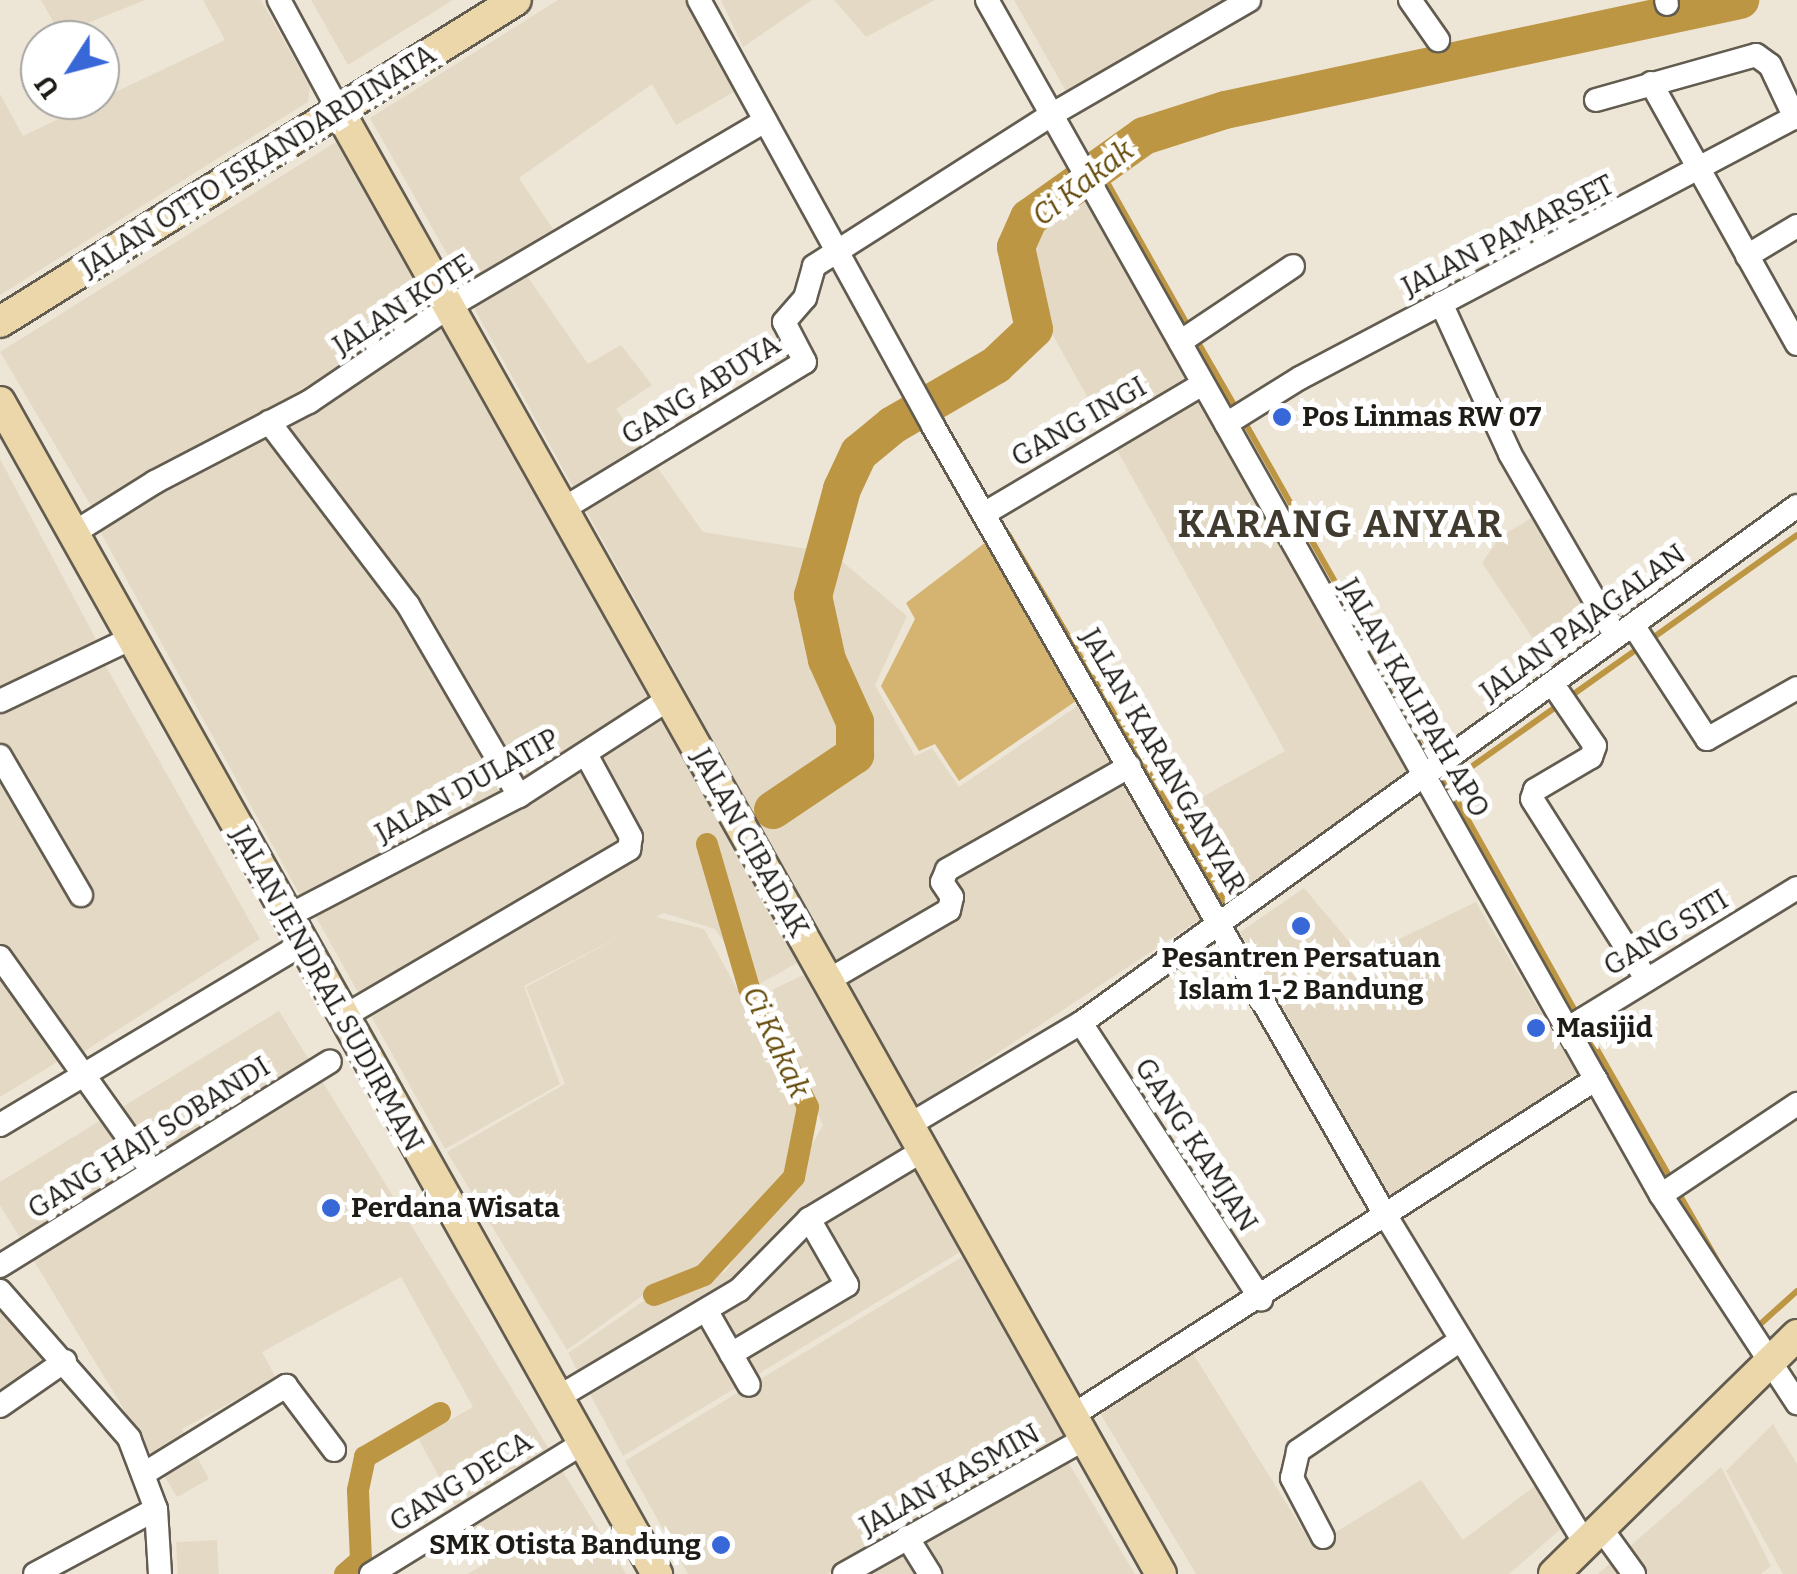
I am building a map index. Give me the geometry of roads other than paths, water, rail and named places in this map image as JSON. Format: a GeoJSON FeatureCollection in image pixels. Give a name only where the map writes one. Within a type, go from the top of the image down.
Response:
{"type":"FeatureCollection","features":[{"type":"Feature","properties":{"kind":"main road","name":"JALAN OTTO ISKANDARDINATA"},"geometry":{"type":"LineString","coordinates":[[0,322],[516,0]]}},
{"type":"Feature","properties":{"kind":"main road","name":"JALAN CIBADAK"},"geometry":{"type":"LineString","coordinates":[[339,111],[1161,1574]]}},
{"type":"Feature","properties":{"kind":"main road","name":"JALAN JENDRAL SUDIRMAN"},"geometry":{"type":"LineString","coordinates":[[0,402],[656,1574]]}},
{"type":"Feature","properties":{"kind":"main road"},"geometry":{"type":"LineString","coordinates":[[1554,1574],[1770,1366],[1797,1335]]}},
{"type":"Feature","properties":{"kind":"street"},"geometry":{"type":"LineString","coordinates":[[278,0],[339,111]]}},
{"type":"Feature","properties":{"kind":"street","name":"JALAN KARANGANYAR"},"geometry":{"type":"LineString","coordinates":[[699,0],[933,426],[987,512],[1383,1210],[1461,1340],[1595,1538],[1634,1574]]}},
{"type":"Feature","properties":{"kind":"street","name":"JALAN KALIPAH APO"},"geometry":{"type":"LineString","coordinates":[[987,0],[1097,196],[1192,337],[1203,384],[1237,418],[1421,774],[1662,1194],[1797,1403]]}},
{"type":"Feature","properties":{"kind":"street"},"geometry":{"type":"LineString","coordinates":[[836,252],[1051,114],[1249,0]]}},
{"type":"Feature","properties":{"kind":"street"},"geometry":{"type":"LineString","coordinates":[[1410,0],[1438,40]]}},
{"type":"Feature","properties":{"kind":"street"},"geometry":{"type":"LineString","coordinates":[[1596,100],[1764,57],[1796,117]]}},
{"type":"Feature","properties":{"kind":"street"},"geometry":{"type":"LineString","coordinates":[[1651,83],[1797,344]]}},
{"type":"Feature","properties":{"kind":"street","name":"JALAN PAMARSET"},"geometry":{"type":"LineString","coordinates":[[1237,418],[1441,303],[1699,172],[1796,117]]}},
{"type":"Feature","properties":{"kind":"street","name":"JALAN KOTE"},"geometry":{"type":"LineString","coordinates":[[72,534],[360,371],[449,307],[765,121]]}},
{"type":"Feature","properties":{"kind":"street"},"geometry":{"type":"LineString","coordinates":[[1746,256],[1797,226]]}},
{"type":"Feature","properties":{"kind":"street","name":"GANG ABUYA"},"geometry":{"type":"LineString","coordinates":[[563,509],[805,362],[784,322],[805,298],[814,266],[836,252]]}},
{"type":"Feature","properties":{"kind":"street"},"geometry":{"type":"LineString","coordinates":[[1192,337],[1293,266]]}},
{"type":"Feature","properties":{"kind":"street"},"geometry":{"type":"LineString","coordinates":[[1441,303],[1510,454],[1624,631],[1695,729],[1707,739],[1797,688]]}},
{"type":"Feature","properties":{"kind":"street","name":"GANG INGI"},"geometry":{"type":"LineString","coordinates":[[987,512],[1203,384]]}},
{"type":"Feature","properties":{"kind":"street"},"geometry":{"type":"LineString","coordinates":[[269,422],[408,605],[519,796]]}},
{"type":"Feature","properties":{"kind":"street","name":"JALAN PAJAGALAN"},"geometry":{"type":"LineString","coordinates":[[557,1398],[739,1290],[809,1219],[916,1138],[1221,923],[1421,774],[1797,506]]}},
{"type":"Feature","properties":{"kind":"street"},"geometry":{"type":"LineString","coordinates":[[0,701],[130,640]]}},
{"type":"Feature","properties":{"kind":"street"},"geometry":{"type":"LineString","coordinates":[[1552,683],[1595,746],[1591,756],[1534,790],[1532,799],[1647,980]]}},
{"type":"Feature","properties":{"kind":"street","name":"JALAN DULATIP"},"geometry":{"type":"LineString","coordinates":[[288,916],[519,796],[670,699]]}},
{"type":"Feature","properties":{"kind":"street"},"geometry":{"type":"LineString","coordinates":[[343,1017],[629,849],[631,837],[586,754]]}},
{"type":"Feature","properties":{"kind":"street"},"geometry":{"type":"LineString","coordinates":[[0,756],[81,895]]}},
{"type":"Feature","properties":{"kind":"street"},"geometry":{"type":"LineString","coordinates":[[828,981],[949,910],[954,904],[942,882],[947,870],[1130,766]]}},
{"type":"Feature","properties":{"kind":"street","name":"GANG SITI"},"geometry":{"type":"LineString","coordinates":[[1567,1028],[1797,888]]}},
{"type":"Feature","properties":{"kind":"street"},"geometry":{"type":"LineString","coordinates":[[0,1126],[302,944]]}},
{"type":"Feature","properties":{"kind":"street"},"geometry":{"type":"LineString","coordinates":[[0,957],[80,1076],[152,1171]]}},
{"type":"Feature","properties":{"kind":"street","name":"GANG KAMJAN"},"geometry":{"type":"LineString","coordinates":[[1081,1023],[1261,1299]]}},
{"type":"Feature","properties":{"kind":"street","name":"GANG HAJI SOBANDI"},"geometry":{"type":"LineString","coordinates":[[0,1266],[330,1061]]}},
{"type":"Feature","properties":{"kind":"street"},"geometry":{"type":"LineString","coordinates":[[1383,1210],[1596,1079]]}},
{"type":"Feature","properties":{"kind":"street"},"geometry":{"type":"LineString","coordinates":[[1662,1194],[1797,1104]]}},
{"type":"Feature","properties":{"kind":"street","name":"JALAN KASMIN"},"geometry":{"type":"LineString","coordinates":[[844,1574],[1078,1428],[1383,1210]]}},
{"type":"Feature","properties":{"kind":"street"},"geometry":{"type":"LineString","coordinates":[[731,1354],[846,1285],[809,1219]]}},
{"type":"Feature","properties":{"kind":"street"},"geometry":{"type":"LineString","coordinates":[[0,1291],[129,1438],[156,1509],[160,1574]]}},
{"type":"Feature","properties":{"kind":"street"},"geometry":{"type":"LineString","coordinates":[[706,1310],[749,1385]]}},
{"type":"Feature","properties":{"kind":"street"},"geometry":{"type":"LineString","coordinates":[[1324,1536],[1292,1478],[1298,1451],[1461,1340]]}},
{"type":"Feature","properties":{"kind":"street"},"geometry":{"type":"LineString","coordinates":[[0,1406],[64,1361]]}},
{"type":"Feature","properties":{"kind":"street"},"geometry":{"type":"LineString","coordinates":[[145,1473],[286,1386],[334,1450]]}},
{"type":"Feature","properties":{"kind":"street","name":"GANG DECA"},"geometry":{"type":"LineString","coordinates":[[372,1574],[583,1442]]}},
{"type":"Feature","properties":{"kind":"street"},"geometry":{"type":"LineString","coordinates":[[35,1574],[156,1509]]}},
{"type":"Feature","properties":{"kind":"street"},"geometry":{"type":"LineString","coordinates":[[907,1537],[930,1574]]}},
{"type":"Feature","properties":{"kind":"waterway","name":"Ci Kakak"},"geometry":{"type":"LineString","coordinates":[[773,810],[855,755],[855,722],[827,660],[813,596],[842,489],[859,453],[893,425],[996,365],[1034,329],[1016,247],[1029,218],[1144,136],[1225,110],[1740,0]]}},
{"type":"Feature","properties":{"kind":"waterway"},"geometry":{"type":"LineString","coordinates":[[1099,168],[1189,328]]}},
{"type":"Feature","properties":{"kind":"waterway"},"geometry":{"type":"LineString","coordinates":[[1196,339],[1237,410]]}},
{"type":"Feature","properties":{"kind":"waterway"},"geometry":{"type":"LineString","coordinates":[[1244,421],[1436,761]]}},
{"type":"Feature","properties":{"kind":"waterway"},"geometry":{"type":"LineString","coordinates":[[1008,534],[1228,907]]}},
{"type":"Feature","properties":{"kind":"waterway"},"geometry":{"type":"LineString","coordinates":[[1647,642],[1797,535]]}},
{"type":"Feature","properties":{"kind":"waterway"},"geometry":{"type":"LineString","coordinates":[[1568,698],[1640,647]]}},
{"type":"Feature","properties":{"kind":"waterway"},"geometry":{"type":"LineString","coordinates":[[1447,784],[1560,704]]}},
{"type":"Feature","properties":{"kind":"waterway"},"geometry":{"type":"LineString","coordinates":[[1441,772],[1577,1014]]}},
{"type":"Feature","properties":{"kind":"waterway","name":"Ci Kakak"},"geometry":{"type":"LineString","coordinates":[[654,1295],[704,1275],[794,1177],[808,1107],[749,988],[707,844]]}},
{"type":"Feature","properties":{"kind":"waterway"},"geometry":{"type":"LineString","coordinates":[[1586,1030],[1672,1181]]}},
{"type":"Feature","properties":{"kind":"waterway"},"geometry":{"type":"LineString","coordinates":[[1678,1192],[1719,1264]]}},
{"type":"Feature","properties":{"kind":"waterway"},"geometry":{"type":"LineString","coordinates":[[1756,1328],[1797,1291]]}},
{"type":"Feature","properties":{"kind":"waterway","name":"Ci Kakak"},"geometry":{"type":"LineString","coordinates":[[345,1574],[361,1560],[358,1490],[365,1457],[440,1413]]}},
{"type":"Feature","properties":{"kind":"place","name":"Pos Linmas RW 07"},"geometry":{"type":"Point","coordinates":[1282,417]}},
{"type":"Feature","properties":{"kind":"place","name":"Pesantren Persatuan Islam 1-2 Bandung"},"geometry":{"type":"Point","coordinates":[1301,926]}},
{"type":"Feature","properties":{"kind":"place","name":"Masijid"},"geometry":{"type":"Point","coordinates":[1536,1028]}},
{"type":"Feature","properties":{"kind":"place","name":"Perdana Wisata"},"geometry":{"type":"Point","coordinates":[331,1208]}},
{"type":"Feature","properties":{"kind":"place","name":"SMK Otista Bandung"},"geometry":{"type":"Point","coordinates":[721,1545]}},
{"type":"Feature","properties":{"kind":"district","name":"KARANG ANYAR"},"geometry":{"type":"Point","coordinates":[1341,525]}}]}
